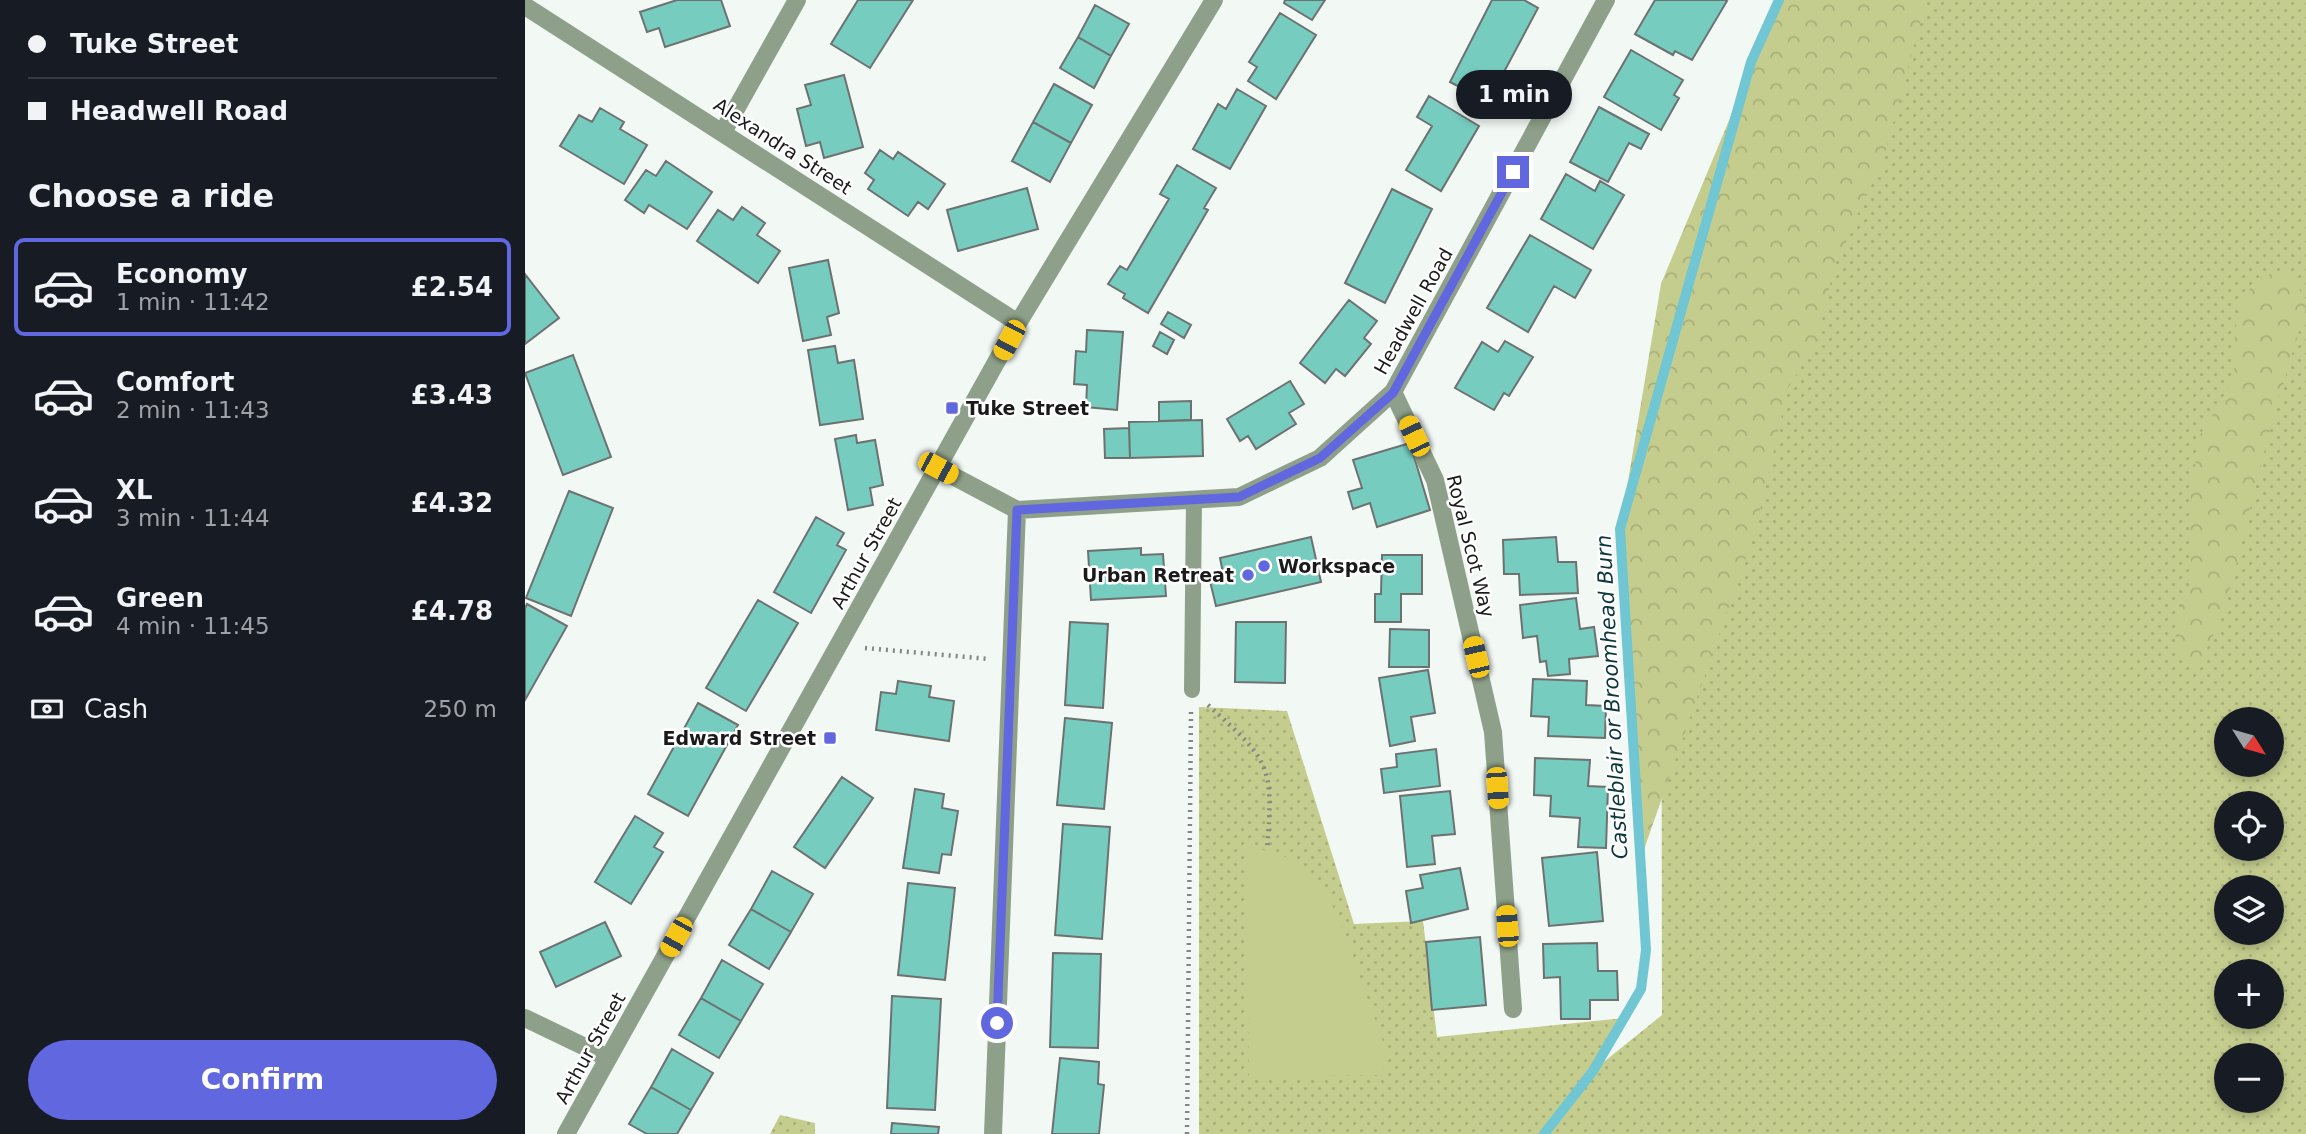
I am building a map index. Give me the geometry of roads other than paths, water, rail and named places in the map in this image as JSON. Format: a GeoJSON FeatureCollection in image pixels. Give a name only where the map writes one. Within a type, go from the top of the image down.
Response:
{"type":"FeatureCollection","features":[{"type":"Feature","properties":{"kind":"street"},"geometry":{"type":"LineString","coordinates":[[723,132],[797,0]]}},
{"type":"Feature","properties":{"kind":"street","name":"Arthur Street"},"geometry":{"type":"LineString","coordinates":[[566,1134],[1018,323],[1214,0]]}},
{"type":"Feature","properties":{"kind":"street","name":"Headwell Road"},"geometry":{"type":"LineString","coordinates":[[1017,510],[1239,497],[1320,458],[1393,393],[1607,0]]}},
{"type":"Feature","properties":{"kind":"street","name":"Alexandra Street"},"geometry":{"type":"LineString","coordinates":[[525,6],[1018,323]]}},
{"type":"Feature","properties":{"kind":"street","name":"Royal Scot Way"},"geometry":{"type":"LineString","coordinates":[[1393,393],[1435,480],[1493,732],[1513,1009]]}},
{"type":"Feature","properties":{"kind":"street"},"geometry":{"type":"LineString","coordinates":[[938,468],[1017,510],[993,1134]]}},
{"type":"Feature","properties":{"kind":"street"},"geometry":{"type":"LineString","coordinates":[[525,1018],[608,1058]]}},
{"type":"Feature","properties":{"kind":"lane"},"geometry":{"type":"LineString","coordinates":[[1192,690],[1194,499]]}},
{"type":"Feature","properties":{"kind":"waterway","name":"Castleblair or Broomhead Burn"},"geometry":{"type":"LineString","coordinates":[[1544,1134],[1593,1071],[1641,989],[1646,950],[1620,529],[1751,62],[1779,0]]}},
{"type":"Feature","properties":{"kind":"place","name":"Tuke Street"},"geometry":{"type":"Point","coordinates":[952,408]}},
{"type":"Feature","properties":{"kind":"place","name":"Workspace"},"geometry":{"type":"Point","coordinates":[1264,566]}},
{"type":"Feature","properties":{"kind":"place","name":"Urban Retreat"},"geometry":{"type":"Point","coordinates":[1248,575]}},
{"type":"Feature","properties":{"kind":"place","name":"Edward Street"},"geometry":{"type":"Point","coordinates":[830,738]}}]}
